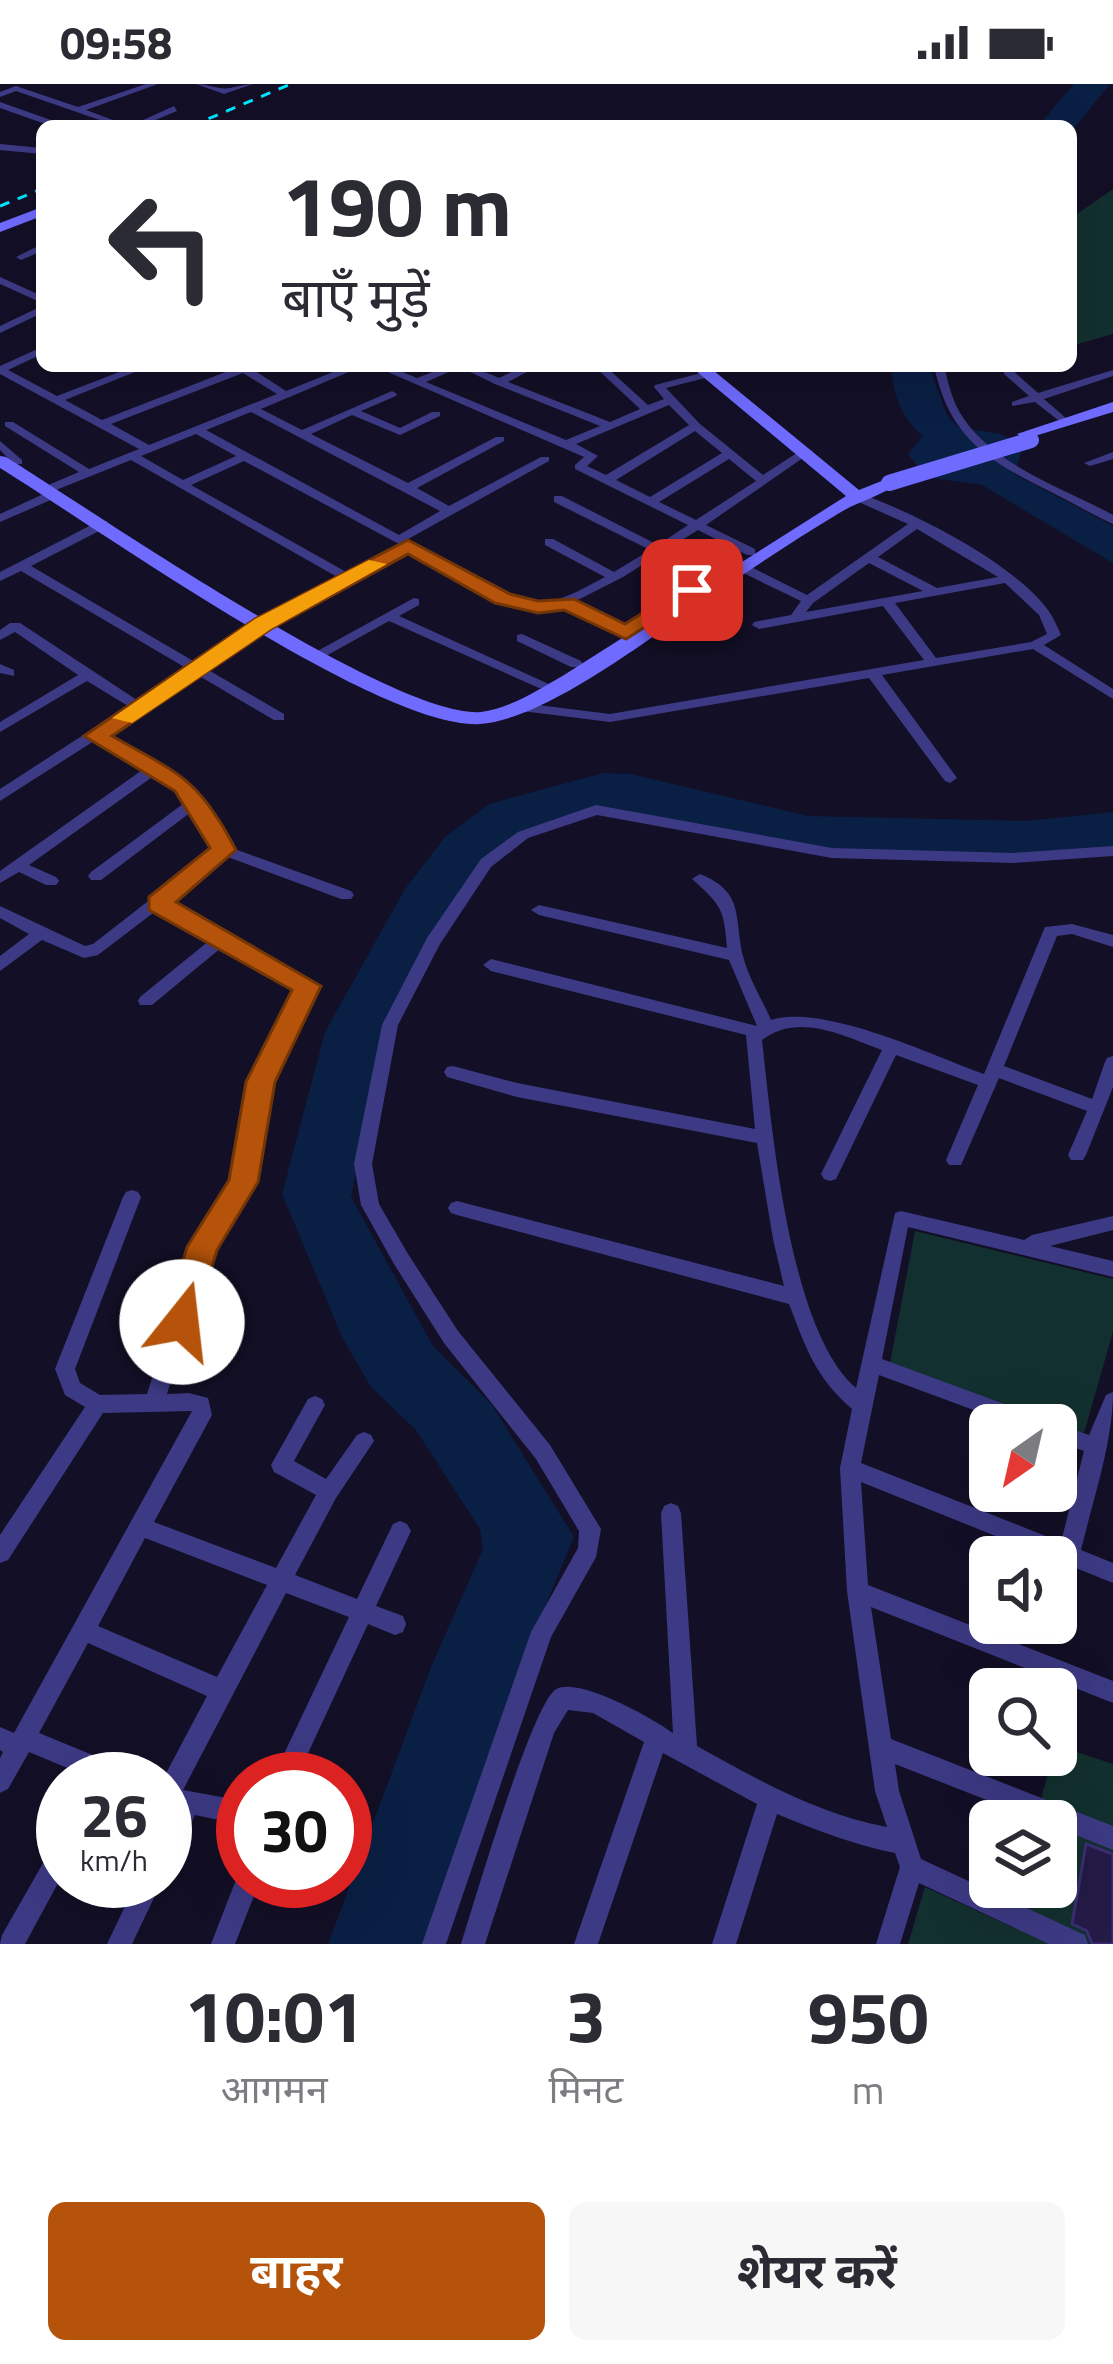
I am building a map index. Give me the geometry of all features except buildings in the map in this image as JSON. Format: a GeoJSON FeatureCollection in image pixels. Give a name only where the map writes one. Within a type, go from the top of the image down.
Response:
{"type":"FeatureCollection","features":[{"type":"Feature","properties":{"kind":"street"},"geometry":{"type":"LineString","coordinates":[[0,84],[19,86],[110,120]]}},
{"type":"Feature","properties":{"kind":"street"},"geometry":{"type":"LineString","coordinates":[[76,110],[154,84]]}},
{"type":"Feature","properties":{"kind":"street"},"geometry":{"type":"LineString","coordinates":[[200,84],[224,92],[249,84]]}},
{"type":"Feature","properties":{"kind":"street"},"geometry":{"type":"LineString","coordinates":[[0,94],[19,86]]}},
{"type":"Feature","properties":{"kind":"street"},"geometry":{"type":"LineString","coordinates":[[0,105],[42,120]]}},
{"type":"Feature","properties":{"kind":"street"},"geometry":{"type":"LineString","coordinates":[[146,120],[173,110]]}},
{"type":"Feature","properties":{"kind":"street"},"geometry":{"type":"LineString","coordinates":[[0,147],[36,150]]}},
{"type":"Feature","properties":{"kind":"street"},"geometry":{"type":"LineString","coordinates":[[0,228],[36,213]]}},
{"type":"Feature","properties":{"kind":"street"},"geometry":{"type":"LineString","coordinates":[[21,257],[36,250]]}},
{"type":"Feature","properties":{"kind":"street"},"geometry":{"type":"LineString","coordinates":[[1,281],[36,297]]}},
{"type":"Feature","properties":{"kind":"street"},"geometry":{"type":"LineString","coordinates":[[0,330],[36,300]]}},
{"type":"Feature","properties":{"kind":"street"},"geometry":{"type":"LineString","coordinates":[[36,353],[0,370],[147,448]]}},
{"type":"Feature","properties":{"kind":"street"},"geometry":{"type":"LineString","coordinates":[[55,400],[129,372]]}},
{"type":"Feature","properties":{"kind":"street"},"geometry":{"type":"LineString","coordinates":[[103,424],[232,372]]}},
{"type":"Feature","properties":{"kind":"street"},"geometry":{"type":"LineString","coordinates":[[251,372],[285,395]]}},
{"type":"Feature","properties":{"kind":"street"},"geometry":{"type":"LineString","coordinates":[[0,518],[130,455],[343,372]]}},
{"type":"Feature","properties":{"kind":"street"},"geometry":{"type":"LineString","coordinates":[[393,372],[592,456],[579,467],[697,523],[808,600]]}},
{"type":"Feature","properties":{"kind":"street"},"geometry":{"type":"LineString","coordinates":[[416,382],[443,372]]}},
{"type":"Feature","properties":{"kind":"street"},"geometry":{"type":"LineString","coordinates":[[474,372],[610,426]]}},
{"type":"Feature","properties":{"kind":"street"},"geometry":{"type":"LineString","coordinates":[[499,382],[520,372]]}},
{"type":"Feature","properties":{"kind":"street"},"geometry":{"type":"LineString","coordinates":[[605,372],[647,410]]}},
{"type":"Feature","properties":{"kind":"street"},"geometry":{"type":"LineString","coordinates":[[698,372],[658,388],[764,481]]}},
{"type":"Feature","properties":{"kind":"street"},"geometry":{"type":"LineString","coordinates":[[521,703],[610,718],[1035,645],[1054,635],[1052,624],[1007,579],[917,523],[853,492],[706,372]]}},
{"type":"Feature","properties":{"kind":"street"},"geometry":{"type":"LineString","coordinates":[[941,372],[962,424],[1001,463],[1113,520]]}},
{"type":"Feature","properties":{"kind":"street"},"geometry":{"type":"LineString","coordinates":[[1008,372],[1063,421]]}},
{"type":"Feature","properties":{"kind":"street"},"geometry":{"type":"LineString","coordinates":[[1016,404],[1113,373]]}},
{"type":"Feature","properties":{"kind":"street"},"geometry":{"type":"LineString","coordinates":[[302,434],[392,394]]}},
{"type":"Feature","properties":{"kind":"street"},"geometry":{"type":"LineString","coordinates":[[566,444],[671,400]]}},
{"type":"Feature","properties":{"kind":"street"},"geometry":{"type":"LineString","coordinates":[[250,408],[449,511]]}},
{"type":"Feature","properties":{"kind":"street"},"geometry":{"type":"LineString","coordinates":[[1028,436],[1063,421],[1113,410]]}},
{"type":"Feature","properties":{"kind":"street"},"geometry":{"type":"LineString","coordinates":[[8,460],[263,624],[434,714],[466,720],[539,699],[853,492],[1113,410]]}},
{"type":"Feature","properties":{"kind":"street"},"geometry":{"type":"LineString","coordinates":[[352,411],[400,432],[436,414]]}},
{"type":"Feature","properties":{"kind":"street"},"geometry":{"type":"LineString","coordinates":[[9,424],[88,473]]}},
{"type":"Feature","properties":{"kind":"street"},"geometry":{"type":"LineString","coordinates":[[608,480],[696,426]]}},
{"type":"Feature","properties":{"kind":"street"},"geometry":{"type":"LineString","coordinates":[[195,429],[503,598],[538,607],[567,603],[807,451]]}},
{"type":"Feature","properties":{"kind":"street"},"geometry":{"type":"LineString","coordinates":[[408,488],[500,439]]}},
{"type":"Feature","properties":{"kind":"street"},"geometry":{"type":"LineString","coordinates":[[652,501],[729,454]]}},
{"type":"Feature","properties":{"kind":"street"},"geometry":{"type":"LineString","coordinates":[[130,455],[350,579]]}},
{"type":"Feature","properties":{"kind":"street"},"geometry":{"type":"LineString","coordinates":[[1090,463],[1113,455]]}},
{"type":"Feature","properties":{"kind":"street"},"geometry":{"type":"LineString","coordinates":[[183,484],[245,456]]}},
{"type":"Feature","properties":{"kind":"street"},"geometry":{"type":"LineString","coordinates":[[0,796],[263,624],[350,579],[449,511],[545,459]]}},
{"type":"Feature","properties":{"kind":"street"},"geometry":{"type":"LineString","coordinates":[[558,499],[655,548]]}},
{"type":"Feature","properties":{"kind":"street"},"geometry":{"type":"LineString","coordinates":[[0,501],[15,511]]}},
{"type":"Feature","properties":{"kind":"street"},"geometry":{"type":"LineString","coordinates":[[795,618],[808,600],[917,523]]}},
{"type":"Feature","properties":{"kind":"street"},"geometry":{"type":"LineString","coordinates":[[0,577],[103,524]]}},
{"type":"Feature","properties":{"kind":"street"},"geometry":{"type":"LineString","coordinates":[[549,542],[611,575]]}},
{"type":"Feature","properties":{"kind":"street"},"geometry":{"type":"LineString","coordinates":[[868,557],[933,591]]}},
{"type":"Feature","properties":{"kind":"street"},"geometry":{"type":"LineString","coordinates":[[521,703],[747,560]]}},
{"type":"Feature","properties":{"kind":"street"},"geometry":{"type":"LineString","coordinates":[[22,566],[279,717]]}},
{"type":"Feature","properties":{"kind":"street"},"geometry":{"type":"LineString","coordinates":[[759,625],[1007,579]]}},
{"type":"Feature","properties":{"kind":"street"},"geometry":{"type":"LineString","coordinates":[[319,654],[414,602]]}},
{"type":"Feature","properties":{"kind":"street"},"geometry":{"type":"LineString","coordinates":[[887,602],[932,662]]}},
{"type":"Feature","properties":{"kind":"street"},"geometry":{"type":"LineString","coordinates":[[567,603],[626,633]]}},
{"type":"Feature","properties":{"kind":"street"},"geometry":{"type":"LineString","coordinates":[[389,616],[544,685]]}},
{"type":"Feature","properties":{"kind":"street"},"geometry":{"type":"LineString","coordinates":[[0,619],[140,708]]}},
{"type":"Feature","properties":{"kind":"street"},"geometry":{"type":"LineString","coordinates":[[0,636],[15,626]]}},
{"type":"Feature","properties":{"kind":"street"},"geometry":{"type":"LineString","coordinates":[[522,638],[576,664]]}},
{"type":"Feature","properties":{"kind":"street"},"geometry":{"type":"LineString","coordinates":[[1035,645],[1113,695]]}},
{"type":"Feature","properties":{"kind":"street"},"geometry":{"type":"LineString","coordinates":[[873,673],[950,778]]}},
{"type":"Feature","properties":{"kind":"street"},"geometry":{"type":"LineString","coordinates":[[0,728],[87,675]]}},
{"type":"Feature","properties":{"kind":"street"},"geometry":{"type":"LineString","coordinates":[[95,736],[155,768],[197,801],[224,850],[346,895]]}},
{"type":"Feature","properties":{"kind":"street"},"geometry":{"type":"LineString","coordinates":[[0,878],[155,768]]}},
{"type":"Feature","properties":{"kind":"street"},"geometry":{"type":"LineString","coordinates":[[96,876],[197,801]]}},
{"type":"Feature","properties":{"kind":"street"},"geometry":{"type":"LineString","coordinates":[[434,1944],[542,1632],[588,1550],[590,1529],[521,1421],[451,1337],[370,1205],[363,1164],[390,1024],[433,942],[486,863],[523,835],[596,810],[832,853],[1014,858],[1113,850]]}},
{"type":"Feature","properties":{"kind":"street"},"geometry":{"type":"LineString","coordinates":[[0,911],[40,933],[92,952],[224,850]]}},
{"type":"Feature","properties":{"kind":"street"},"geometry":{"type":"LineString","coordinates":[[17,866],[51,881]]}},
{"type":"Feature","properties":{"kind":"street"},"geometry":{"type":"LineString","coordinates":[[700,879],[718,887],[731,912],[735,956],[762,1029]]}},
{"type":"Feature","properties":{"kind":"street"},"geometry":{"type":"LineString","coordinates":[[154,1404],[203,1247],[243,1182],[260,1082],[307,993],[301,979],[158,904]]}},
{"type":"Feature","properties":{"kind":"street"},"geometry":{"type":"LineString","coordinates":[[539,910],[735,956]]}},
{"type":"Feature","properties":{"kind":"street"},"geometry":{"type":"LineString","coordinates":[[955,1160],[1051,931],[1072,929],[1113,941]]}},
{"type":"Feature","properties":{"kind":"street"},"geometry":{"type":"LineString","coordinates":[[0,965],[40,933]]}},
{"type":"Feature","properties":{"kind":"street"},"geometry":{"type":"LineString","coordinates":[[146,1001],[222,938]]}},
{"type":"Feature","properties":{"kind":"street"},"geometry":{"type":"LineString","coordinates":[[491,965],[762,1029],[801,1018],[1096,1108]]}},
{"type":"Feature","properties":{"kind":"street"},"geometry":{"type":"LineString","coordinates":[[762,1029],[753,1038],[765,1138],[795,1298],[837,1389],[864,1407]]}},
{"type":"Feature","properties":{"kind":"street"},"geometry":{"type":"LineString","coordinates":[[830,1174],[892,1047]]}},
{"type":"Feature","properties":{"kind":"street"},"geometry":{"type":"LineString","coordinates":[[1077,1155],[1109,1086],[1113,1062]]}},
{"type":"Feature","properties":{"kind":"street"},"geometry":{"type":"LineString","coordinates":[[453,1072],[518,1090],[765,1138]]}},
{"type":"Feature","properties":{"kind":"street"},"geometry":{"type":"LineString","coordinates":[[0,1781],[15,1741],[85,1631],[202,1415],[201,1404],[98,1404],[72,1389],[65,1369],[132,1197]]}},
{"type":"Feature","properties":{"kind":"street"},"geometry":{"type":"LineString","coordinates":[[457,1208],[795,1298]]}},
{"type":"Feature","properties":{"kind":"street"},"geometry":{"type":"LineString","coordinates":[[888,1944],[909,1855],[887,1790],[858,1591],[850,1468],[901,1218],[1027,1244],[1113,1269]]}},
{"type":"Feature","properties":{"kind":"street"},"geometry":{"type":"LineString","coordinates":[[1027,1244],[1113,1223]]}},
{"type":"Feature","properties":{"kind":"street"},"geometry":{"type":"LineString","coordinates":[[870,1363],[981,1404]]}},
{"type":"Feature","properties":{"kind":"street"},"geometry":{"type":"LineString","coordinates":[[1074,1536],[1096,1446],[1113,1401]]}},
{"type":"Feature","properties":{"kind":"street"},"geometry":{"type":"LineString","coordinates":[[0,1553],[98,1404]]}},
{"type":"Feature","properties":{"kind":"street"},"geometry":{"type":"LineString","coordinates":[[315,1405],[280,1465],[329,1491]]}},
{"type":"Feature","properties":{"kind":"street"},"geometry":{"type":"LineString","coordinates":[[1077,1439],[1096,1446]]}},
{"type":"Feature","properties":{"kind":"street"},"geometry":{"type":"LineString","coordinates":[[192,1758],[222,1691],[329,1491],[364,1441]]}},
{"type":"Feature","properties":{"kind":"street"},"geometry":{"type":"LineString","coordinates":[[850,1468],[1019,1536]]}},
{"type":"Feature","properties":{"kind":"street"},"geometry":{"type":"LineString","coordinates":[[671,1513],[686,1749]]}},
{"type":"Feature","properties":{"kind":"street"},"geometry":{"type":"LineString","coordinates":[[140,1526],[395,1624]]}},
{"type":"Feature","properties":{"kind":"street"},"geometry":{"type":"LineString","coordinates":[[296,1752],[400,1531]]}},
{"type":"Feature","properties":{"kind":"street"},"geometry":{"type":"LineString","coordinates":[[1077,1559],[1113,1573]]}},
{"type":"Feature","properties":{"kind":"street"},"geometry":{"type":"LineString","coordinates":[[858,1591],[1113,1692]]}},
{"type":"Feature","properties":{"kind":"street"},"geometry":{"type":"LineString","coordinates":[[85,1631],[222,1691]]}},
{"type":"Feature","properties":{"kind":"street"},"geometry":{"type":"LineString","coordinates":[[473,1944],[544,1728],[562,1698],[595,1702],[771,1797],[909,1855],[1076,1944]]}},
{"type":"Feature","properties":{"kind":"street"},"geometry":{"type":"LineString","coordinates":[[586,1944],[658,1735]]}},
{"type":"Feature","properties":{"kind":"street"},"geometry":{"type":"LineString","coordinates":[[15,1741],[44,1752]]}},
{"type":"Feature","properties":{"kind":"street"},"geometry":{"type":"LineString","coordinates":[[882,1747],[1113,1838]]}},
{"type":"Feature","properties":{"kind":"street"},"geometry":{"type":"LineString","coordinates":[[724,1944],[771,1797]]}},
{"type":"Feature","properties":{"kind":"street"},"geometry":{"type":"LineString","coordinates":[[11,1944],[36,1899]]}},
{"type":"Feature","properties":{"kind":"street"},"geometry":{"type":"LineString","coordinates":[[119,1944],[137,1908]]}},
{"type":"Feature","properties":{"kind":"street"},"geometry":{"type":"LineString","coordinates":[[224,1944],[238,1908]]}},
{"type":"Feature","properties":{"kind":"green space"},"geometry":{"type":"Polygon","coordinates":[[[1113,189],[1113,334],[1077,344],[1077,214],[1113,189]]]}},
{"type":"Feature","properties":{"kind":"green space"},"geometry":{"type":"Polygon","coordinates":[[[915,1231],[1113,1279],[1113,1332],[1084,1433],[1077,1430],[1077,1404],[1004,1404],[890,1363],[915,1231]]]}},
{"type":"Feature","properties":{"kind":"green space"},"geometry":{"type":"Polygon","coordinates":[[[1077,1752],[1113,1764],[1113,1944],[908,1944],[925,1887],[1014,1928],[1017,1908],[1077,1908],[1077,1800],[1041,1800],[1047,1776],[1077,1776],[1077,1752]]]}},
{"type":"Feature","properties":{"kind":"water"},"geometry":{"type":"Polygon","coordinates":[[[1074,84],[1110,84],[1077,125],[1077,120],[1043,120],[1074,84]]]}},
{"type":"Feature","properties":{"kind":"water"},"geometry":{"type":"Polygon","coordinates":[[[893,372],[931,372],[947,415],[959,428],[1001,434],[1023,447],[1014,474],[1113,526],[1113,563],[982,485],[926,477],[908,454],[923,436],[900,405],[893,372]]]}},
{"type":"Feature","properties":{"kind":"water"},"geometry":{"type":"Polygon","coordinates":[[[603,773],[631,774],[808,816],[1026,821],[1113,812],[1113,851],[1035,859],[805,853],[621,809],[533,829],[484,865],[383,1042],[351,1197],[433,1346],[492,1405],[574,1537],[522,1662],[425,1944],[328,1944],[341,1908],[372,1908],[372,1826],[431,1667],[483,1549],[480,1529],[416,1430],[371,1387],[343,1339],[282,1194],[325,1032],[405,889],[445,837],[489,804],[603,773]]]}},
{"type":"Feature","properties":{"kind":"railway"},"geometry":{"type":"LineString","coordinates":[[205,120],[291,84]]}},
{"type":"Feature","properties":{"kind":"railway"},"geometry":{"type":"LineString","coordinates":[[0,206],[36,191]]}},
{"type":"Feature","properties":{"kind":"slow traffic"},"geometry":{"type":"LineString","coordinates":[[124,718],[263,624],[377,564]]}},
{"type":"Feature","properties":{"kind":"route"},"geometry":{"type":"LineString","coordinates":[[182,1322],[203,1247],[243,1182],[260,1082],[307,986],[158,904],[224,850],[200,804],[184,786],[95,736],[263,624],[408,546],[503,598],[538,607],[567,603],[626,633],[692,590]]}}]}
